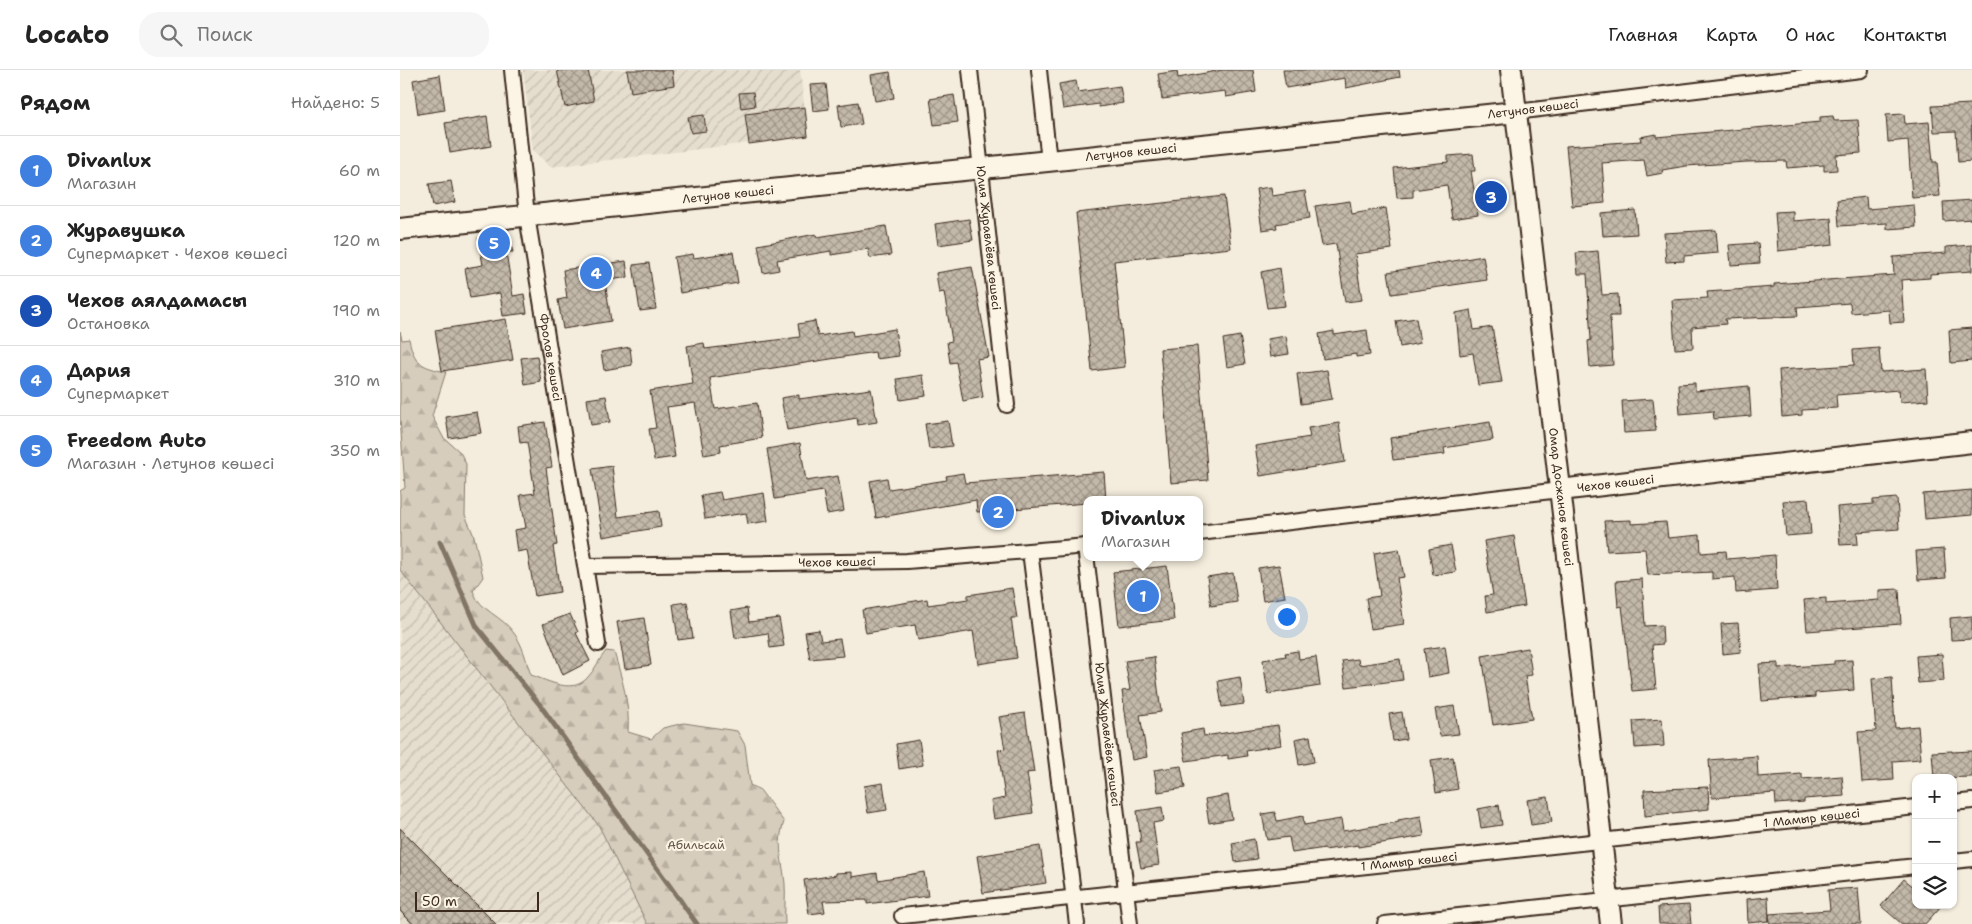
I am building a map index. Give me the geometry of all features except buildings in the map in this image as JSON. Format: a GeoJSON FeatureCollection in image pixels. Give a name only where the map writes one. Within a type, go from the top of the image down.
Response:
{"type":"FeatureCollection","features":[{"type":"Feature","properties":{"kind":"street","name":"Фролов көшесі"},"geometry":{"type":"LineString","coordinates":[[512,70],[526,216],[587,566],[598,644]]}},
{"type":"Feature","properties":{"kind":"street","name":"Юлия Журавлёва көшесі"},"geometry":{"type":"LineString","coordinates":[[970,70],[1007,406]]}},
{"type":"Feature","properties":{"kind":"street"},"geometry":{"type":"LineString","coordinates":[[1039,70],[1049,161]]}},
{"type":"Feature","properties":{"kind":"street","name":"Омар Досжанов көшесі"},"geometry":{"type":"LineString","coordinates":[[1511,70],[1611,924]]}},
{"type":"Feature","properties":{"kind":"street","name":"Летунов көшесі"},"geometry":{"type":"LineString","coordinates":[[400,229],[1516,112],[1861,70]]}},
{"type":"Feature","properties":{"kind":"street","name":"Чехов көшесі"},"geometry":{"type":"LineString","coordinates":[[1203,533],[1972,442]]}},
{"type":"Feature","properties":{"kind":"street","name":"Чехов көшесі"},"geometry":{"type":"LineString","coordinates":[[587,566],[907,561],[1083,546]]}},
{"type":"Feature","properties":{"kind":"street"},"geometry":{"type":"LineString","coordinates":[[1030,551],[1077,924]]}},
{"type":"Feature","properties":{"kind":"street","name":"Юлия Журавлёва көшесі"},"geometry":{"type":"LineString","coordinates":[[1088,561],[1130,924]]}},
{"type":"Feature","properties":{"kind":"street"},"geometry":{"type":"LineString","coordinates":[[1957,803],[1972,801]]}},
{"type":"Feature","properties":{"kind":"street","name":"1 Мамыр көшесі"},"geometry":{"type":"LineString","coordinates":[[902,916],[1912,807]]}},
{"type":"Feature","properties":{"kind":"street"},"geometry":{"type":"LineString","coordinates":[[1957,861],[1972,859]]}},
{"type":"Feature","properties":{"kind":"street"},"geometry":{"type":"LineString","coordinates":[[1385,924],[1912,866]]}},
{"type":"Feature","properties":{"kind":"shaded area"},"geometry":{"type":"Polygon","coordinates":[[[523,70],[800,70],[808,136],[550,167],[533,150],[523,70]]]}},
{"type":"Feature","properties":{"kind":"shaded area"},"geometry":{"type":"Polygon","coordinates":[[[400,570],[599,826],[647,924],[400,924],[400,570]]]}},
{"type":"Feature","properties":{"kind":"green space","name":"Абильсай"},"geometry":{"type":"Polygon","coordinates":[[[400,331],[402,340],[409,339],[414,354],[420,363],[446,372],[432,416],[443,437],[460,452],[466,464],[465,515],[474,536],[483,577],[473,591],[476,598],[486,609],[508,626],[516,637],[522,647],[531,675],[561,685],[575,685],[588,677],[606,651],[614,652],[627,701],[628,732],[651,739],[663,728],[684,723],[737,731],[745,745],[750,785],[760,790],[784,822],[780,845],[785,884],[785,924],[647,924],[599,826],[400,570],[400,491],[405,488],[400,418],[400,331]]]}},
{"type":"Feature","properties":{"kind":"waterway","name":"Абильсай"},"geometry":{"type":"LineString","coordinates":[[440,542],[477,627],[540,705],[697,924]]}},
{"type":"Feature","properties":{"kind":"place","name":"Чехов аялдамасы"},"geometry":{"type":"Point","coordinates":[1491,197]}},
{"type":"Feature","properties":{"kind":"place","name":"Freedom Auto"},"geometry":{"type":"Point","coordinates":[494,243]}},
{"type":"Feature","properties":{"kind":"place","name":"Дария"},"geometry":{"type":"Point","coordinates":[596,273]}},
{"type":"Feature","properties":{"kind":"place","name":"Журавушка"},"geometry":{"type":"Point","coordinates":[998,512]}},
{"type":"Feature","properties":{"kind":"place","name":"Divanlux"},"geometry":{"type":"Point","coordinates":[1143,596]}}]}
